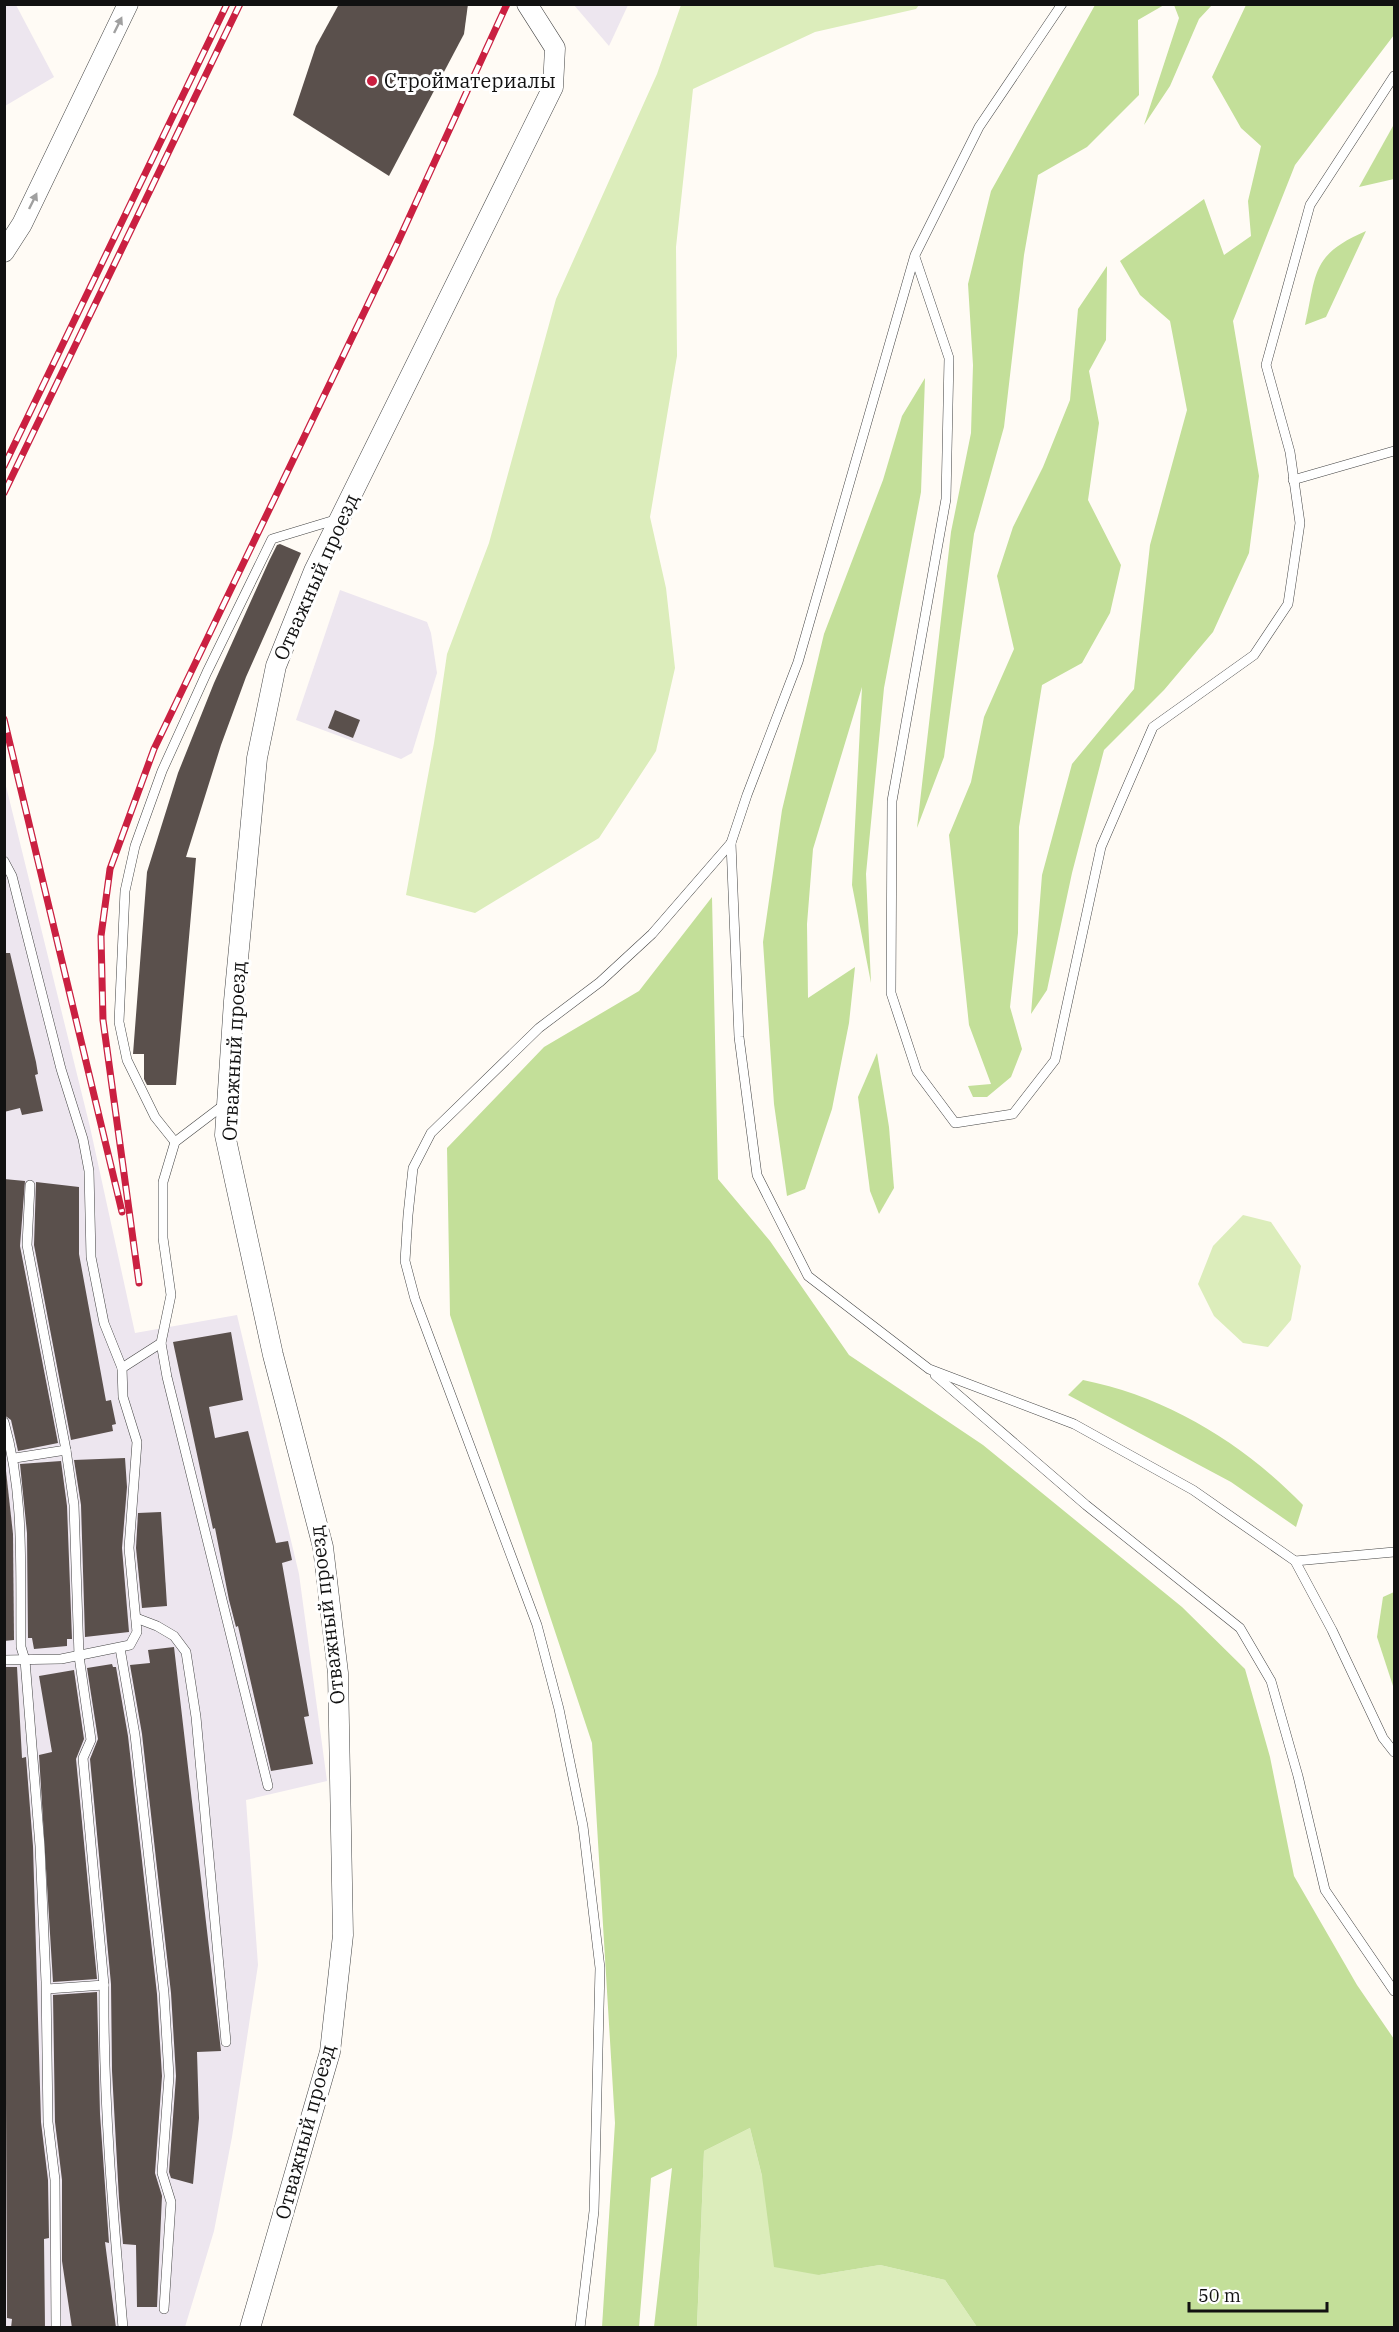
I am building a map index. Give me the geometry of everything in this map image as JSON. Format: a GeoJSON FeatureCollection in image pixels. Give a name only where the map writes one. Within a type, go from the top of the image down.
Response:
{"type":"FeatureCollection","features":[{"type":"Feature","properties":{"kind":"street"},"geometry":{"type":"LineString","coordinates":[[4,252],[22,224],[128,4]]}},
{"type":"Feature","properties":{"kind":"street","name":"Отважный проезд"},"geometry":{"type":"LineString","coordinates":[[250,2328],[330,2052],[343,1935],[338,1673],[323,1547],[273,1354],[225,1135],[257,758],[276,666],[314,571],[553,87],[555,48],[527,4]]}},
{"type":"Feature","properties":{"kind":"lane"},"geometry":{"type":"LineString","coordinates":[[1062,4],[979,126],[915,255],[798,662],[747,795],[732,843],[739,1037],[757,1175],[808,1276],[928,1369],[1086,1505],[1240,1628],[1271,1682],[1298,1776],[1325,1890],[1395,1991]]}},
{"type":"Feature","properties":{"kind":"lane"},"geometry":{"type":"LineString","coordinates":[[915,255],[949,358],[946,500],[892,801],[891,993],[917,1072],[955,1123],[1013,1114],[1055,1060],[1101,847],[1153,727],[1254,655],[1288,604],[1299,523],[1290,452],[1266,365],[1310,205],[1395,76]]}},
{"type":"Feature","properties":{"kind":"lane"},"geometry":{"type":"LineString","coordinates":[[1293,480],[1395,451]]}},
{"type":"Feature","properties":{"kind":"lane"},"geometry":{"type":"LineString","coordinates":[[175,1143],[154,1117],[127,1060],[119,1022],[125,891],[135,846],[166,761],[273,539],[340,518]]}},
{"type":"Feature","properties":{"kind":"lane"},"geometry":{"type":"LineString","coordinates":[[580,2328],[594,2211],[600,1968],[583,1826],[559,1709],[537,1625],[415,1299],[405,1261],[408,1215],[413,1168],[431,1133],[539,1028],[600,982],[652,934],[732,843]]}},
{"type":"Feature","properties":{"kind":"lane"},"geometry":{"type":"LineString","coordinates":[[4,861],[12,876],[61,1069],[83,1139],[89,1171],[91,1257],[104,1323],[122,1368],[123,1397],[137,1442],[129,1548],[137,1632],[130,1646],[79,1656],[4,1660]]}},
{"type":"Feature","properties":{"kind":"lane"},"geometry":{"type":"LineString","coordinates":[[227,1102],[175,1143],[163,1182],[164,1238],[171,1295],[161,1343],[167,1377],[268,1786]]}},
{"type":"Feature","properties":{"kind":"lane"},"geometry":{"type":"LineString","coordinates":[[30,1185],[27,1245],[66,1450],[74,1505],[79,1656],[91,1740],[83,1758],[104,1985],[104,2062],[111,2215],[123,2328]]}},
{"type":"Feature","properties":{"kind":"lane"},"geometry":{"type":"LineString","coordinates":[[122,1368],[161,1343]]}},
{"type":"Feature","properties":{"kind":"lane"},"geometry":{"type":"LineString","coordinates":[[928,1369],[1074,1424],[1193,1490],[1295,1561],[1332,1630],[1383,1738],[1395,1752]]}},
{"type":"Feature","properties":{"kind":"lane"},"geometry":{"type":"LineString","coordinates":[[4,1422],[15,1458],[18,1490],[21,1647],[26,1660],[40,1846],[46,1989],[48,2122],[55,2180],[56,2328]]}},
{"type":"Feature","properties":{"kind":"lane"},"geometry":{"type":"LineString","coordinates":[[15,1458],[66,1450]]}},
{"type":"Feature","properties":{"kind":"lane"},"geometry":{"type":"LineString","coordinates":[[1295,1561],[1395,1552]]}},
{"type":"Feature","properties":{"kind":"lane"},"geometry":{"type":"LineString","coordinates":[[136,1618],[174,1636],[186,1652],[196,1717],[226,2042]]}},
{"type":"Feature","properties":{"kind":"lane"},"geometry":{"type":"LineString","coordinates":[[120,1648],[137,1746],[164,2005],[169,2076],[162,2173],[171,2202],[164,2309]]}},
{"type":"Feature","properties":{"kind":"lane"},"geometry":{"type":"LineString","coordinates":[[46,1989],[104,1985]]}},
{"type":"Feature","properties":{"kind":"shaded area"},"geometry":{"type":"Polygon","coordinates":[[[4,5],[16,5],[54,77],[5,106],[4,5]]]}},
{"type":"Feature","properties":{"kind":"shaded area"},"geometry":{"type":"Polygon","coordinates":[[[574,5],[628,5],[609,46],[574,5]]]}},
{"type":"Feature","properties":{"kind":"shaded area"},"geometry":{"type":"Polygon","coordinates":[[[340,590],[427,622],[431,633],[437,673],[412,753],[401,759],[296,720],[340,590]]]}},
{"type":"Feature","properties":{"kind":"shaded area"},"geometry":{"type":"Polygon","coordinates":[[[4,778],[90,1127],[135,1333],[237,1315],[299,1574],[327,1781],[246,1800],[258,1965],[232,2137],[214,2231],[185,2327],[5,2327],[4,778]]]}},
{"type":"Feature","properties":{"kind":"green space"},"geometry":{"type":"Polygon","coordinates":[[[681,5],[919,5],[916,9],[815,32],[693,89],[676,247],[677,356],[650,517],[666,588],[675,668],[656,751],[599,838],[475,913],[406,895],[434,743],[447,654],[489,543],[556,299],[657,74],[681,5]]]}},
{"type":"Feature","properties":{"kind":"green space"},"geometry":{"type":"Polygon","coordinates":[[[1095,5],[1164,5],[1138,20],[1139,95],[1087,147],[1038,175],[1024,255],[1004,427],[974,534],[944,757],[917,828],[951,532],[971,433],[973,365],[968,284],[991,191],[1095,5]]]}},
{"type":"Feature","properties":{"kind":"green space"},"geometry":{"type":"Polygon","coordinates":[[[1174,5],[1212,5],[1199,19],[1170,86],[1144,125],[1179,18],[1174,5]]]}},
{"type":"Feature","properties":{"kind":"green space"},"geometry":{"type":"Polygon","coordinates":[[[1246,5],[1394,5],[1394,35],[1295,165],[1233,321],[1259,476],[1249,553],[1213,632],[1164,690],[1104,750],[1072,873],[1047,990],[1031,1014],[1042,875],[1072,764],[1134,689],[1150,545],[1187,410],[1170,321],[1140,295],[1120,261],[1204,199],[1224,255],[1251,236],[1248,201],[1261,146],[1241,128],[1212,77],[1246,5]]]}},
{"type":"Feature","properties":{"kind":"green space"},"geometry":{"type":"Polygon","coordinates":[[[1393,126],[1394,179],[1359,187],[1393,126]]]}},
{"type":"Feature","properties":{"kind":"green space"},"geometry":{"type":"Polygon","coordinates":[[[1366,231],[1326,317],[1305,325],[1319,267],[1335,248],[1366,231]]]}},
{"type":"Feature","properties":{"kind":"green space"},"geometry":{"type":"Polygon","coordinates":[[[1107,266],[1106,340],[1089,371],[1099,423],[1088,500],[1121,565],[1110,613],[1082,663],[1042,685],[1019,827],[1018,933],[1010,1007],[1022,1049],[1011,1077],[987,1097],[973,1097],[968,1086],[991,1084],[969,1025],[949,835],[971,782],[984,717],[1014,649],[997,576],[1013,527],[1043,467],[1070,400],[1078,309],[1107,266]]]}},
{"type":"Feature","properties":{"kind":"green space"},"geometry":{"type":"Polygon","coordinates":[[[925,378],[921,492],[884,688],[866,874],[871,983],[852,885],[862,687],[813,849],[807,924],[808,998],[855,967],[849,1023],[832,1109],[805,1189],[787,1196],[774,1104],[763,942],[782,810],[824,634],[883,480],[902,416],[925,378]]]}},
{"type":"Feature","properties":{"kind":"green space"},"geometry":{"type":"Polygon","coordinates":[[[712,897],[718,1179],[770,1241],[849,1355],[983,1445],[1182,1607],[1245,1669],[1270,1757],[1294,1876],[1357,1985],[1394,2039],[1394,2327],[977,2327],[945,2280],[880,2265],[819,2275],[774,2267],[762,2176],[750,2128],[704,2151],[697,2327],[654,2327],[672,2168],[651,2178],[639,2327],[602,2327],[615,2123],[592,1743],[450,1315],[447,1148],[544,1047],[639,991],[712,897]]]}},
{"type":"Feature","properties":{"kind":"green space"},"geometry":{"type":"Polygon","coordinates":[[[877,1053],[889,1127],[894,1188],[879,1214],[870,1191],[858,1097],[877,1053]]]}},
{"type":"Feature","properties":{"kind":"green space"},"geometry":{"type":"Polygon","coordinates":[[[1243,1215],[1271,1222],[1301,1266],[1291,1320],[1268,1347],[1243,1343],[1214,1316],[1198,1284],[1213,1246],[1243,1215]]]}},
{"type":"Feature","properties":{"kind":"green space"},"geometry":{"type":"Polygon","coordinates":[[[1083,1380],[1145,1398],[1203,1426],[1230,1443],[1256,1462],[1303,1505],[1296,1527],[1231,1482],[1068,1395],[1083,1380]]]}},
{"type":"Feature","properties":{"kind":"green space"},"geometry":{"type":"Polygon","coordinates":[[[1394,1592],[1394,1689],[1377,1637],[1383,1597],[1394,1592]]]}},
{"type":"Feature","properties":{"kind":"green space"},"geometry":{"type":"Polygon","coordinates":[[[750,2128],[762,2176],[819,2275],[880,2265],[945,2280],[977,2327],[697,2328],[704,2151],[750,2128]]]}},
{"type":"Feature","properties":{"kind":"building","name":"Стройматериалы"},"geometry":{"type":"Polygon","coordinates":[[[339,4],[468,4],[464,34],[389,176],[293,115],[316,46],[339,4]]]}},
{"type":"Feature","properties":{"kind":"building"},"geometry":{"type":"Polygon","coordinates":[[[280,544],[301,553],[246,677],[221,745],[186,857],[196,858],[176,1085],[147,1085],[144,1079],[144,1054],[133,1054],[147,872],[178,773],[214,683],[269,561],[277,545],[280,544]]]}},
{"type":"Feature","properties":{"kind":"building"},"geometry":{"type":"Polygon","coordinates":[[[335,710],[360,720],[353,738],[328,728],[335,710]]]}},
{"type":"Feature","properties":{"kind":"building"},"geometry":{"type":"Polygon","coordinates":[[[4,953],[10,953],[36,1062],[38,1074],[35,1075],[43,1111],[22,1115],[20,1108],[4,1112],[4,953]]]}},
{"type":"Feature","properties":{"kind":"building"},"geometry":{"type":"Polygon","coordinates":[[[4,1179],[25,1181],[20,1246],[58,1443],[18,1451],[11,1420],[4,1415],[4,1179]]]}},
{"type":"Feature","properties":{"kind":"building"},"geometry":{"type":"Polygon","coordinates":[[[36,1182],[79,1187],[79,1254],[106,1401],[111,1400],[116,1424],[112,1425],[113,1431],[71,1440],[34,1245],[36,1182]]]}},
{"type":"Feature","properties":{"kind":"building"},"geometry":{"type":"Polygon","coordinates":[[[231,1332],[243,1400],[209,1407],[215,1438],[248,1431],[276,1543],[288,1541],[292,1560],[282,1563],[309,1716],[304,1717],[313,1764],[271,1771],[238,1626],[236,1627],[229,1600],[173,1342],[231,1332]]]}},
{"type":"Feature","properties":{"kind":"building"},"geometry":{"type":"Polygon","coordinates":[[[4,1453],[13,1534],[14,1640],[4,1641],[4,1453]]]}},
{"type":"Feature","properties":{"kind":"building"},"geometry":{"type":"Polygon","coordinates":[[[125,1458],[127,1487],[122,1548],[129,1632],[85,1637],[81,1505],[74,1460],[125,1458]]]}},
{"type":"Feature","properties":{"kind":"building"},"geometry":{"type":"Polygon","coordinates":[[[61,1461],[67,1506],[72,1639],[67,1639],[67,1646],[34,1649],[32,1638],[28,1638],[27,1533],[20,1464],[61,1461]]]}},
{"type":"Feature","properties":{"kind":"building"},"geometry":{"type":"Polygon","coordinates":[[[161,1512],[167,1606],[142,1608],[136,1548],[138,1513],[161,1512]]]}},
{"type":"Feature","properties":{"kind":"building"},"geometry":{"type":"Polygon","coordinates":[[[174,1647],[221,2051],[197,2052],[199,2118],[193,2184],[171,2178],[169,2172],[176,2076],[171,1993],[142,1734],[130,1665],[150,1663],[148,1650],[174,1647]]]}},
{"type":"Feature","properties":{"kind":"building"},"geometry":{"type":"Polygon","coordinates":[[[112,1664],[116,1667],[128,1736],[157,1994],[162,2076],[155,2173],[162,2196],[157,2307],[137,2307],[136,2245],[123,2244],[119,2199],[112,2071],[111,1984],[90,1759],[98,1739],[87,1668],[112,1664]]]}},
{"type":"Feature","properties":{"kind":"building"},"geometry":{"type":"Polygon","coordinates":[[[4,1667],[17,1667],[22,1758],[26,1757],[33,1846],[41,2122],[48,2180],[49,2238],[44,2239],[45,2328],[11,2328],[12,2319],[7,2318],[4,1667]]]}},
{"type":"Feature","properties":{"kind":"building"},"geometry":{"type":"Polygon","coordinates":[[[74,1670],[84,1739],[76,1759],[97,1979],[53,1982],[39,1755],[52,1752],[39,1676],[74,1670]]]}},
{"type":"Feature","properties":{"kind":"building"},"geometry":{"type":"Polygon","coordinates":[[[97,1992],[100,2114],[109,2243],[105,2242],[116,2328],[72,2328],[62,2261],[62,2180],[55,2122],[53,1995],[97,1992]]]}},
{"type":"Feature","properties":{"kind":"railway"},"geometry":{"type":"LineString","coordinates":[[4,466],[227,4]]}},
{"type":"Feature","properties":{"kind":"railway"},"geometry":{"type":"LineString","coordinates":[[4,493],[240,4]]}},
{"type":"Feature","properties":{"kind":"railway"},"geometry":{"type":"LineString","coordinates":[[139,1283],[103,1020],[101,936],[110,869],[154,749],[397,244],[507,4]]}},
{"type":"Feature","properties":{"kind":"railway"},"geometry":{"type":"LineString","coordinates":[[4,719],[122,1212]]}},
{"type":"Feature","properties":{"kind":"place","name":"Стройматериалы"},"geometry":{"type":"Point","coordinates":[372,81]}}]}
